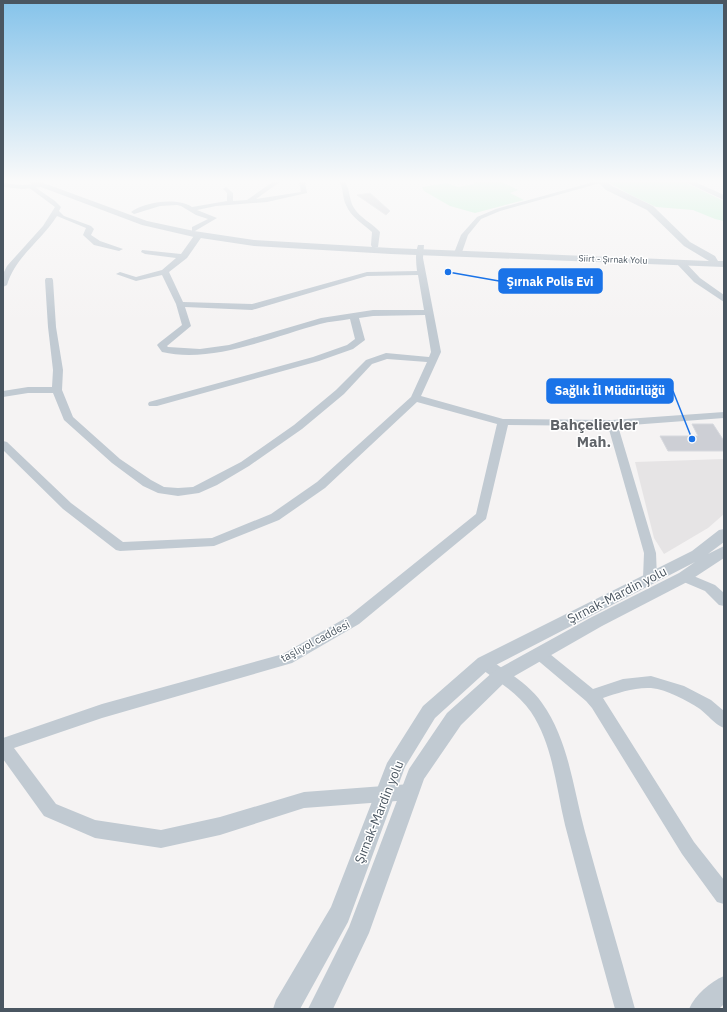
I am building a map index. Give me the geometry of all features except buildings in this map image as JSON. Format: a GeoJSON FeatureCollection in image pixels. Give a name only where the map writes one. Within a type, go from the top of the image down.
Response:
{"type":"FeatureCollection","features":[{"type":"Feature","properties":{"kind":"street"},"geometry":{"type":"LineString","coordinates":[[3,285],[9,270],[45,228]]}},
{"type":"Feature","properties":{"kind":"street"},"geometry":{"type":"LineString","coordinates":[[89,228],[87,235],[97,243],[119,249]]}},
{"type":"Feature","properties":{"kind":"street","name":"Siirt - Şırnak Yolu"},"geometry":{"type":"LineString","coordinates":[[175,228],[254,243],[420,249],[680,262],[724,258]]}},
{"type":"Feature","properties":{"kind":"street","name":"Siirt - Şırnak Yolu"},"geometry":{"type":"LineString","coordinates":[[185,228],[197,232],[298,243],[376,245],[420,249]]}},
{"type":"Feature","properties":{"kind":"street"},"geometry":{"type":"LineString","coordinates":[[120,274],[136,279],[165,272],[183,257],[197,232],[202,228]]}},
{"type":"Feature","properties":{"kind":"street"},"geometry":{"type":"LineString","coordinates":[[371,228],[376,232],[376,245]]}},
{"type":"Feature","properties":{"kind":"street"},"geometry":{"type":"LineString","coordinates":[[458,251],[471,228]]}},
{"type":"Feature","properties":{"kind":"street"},"geometry":{"type":"LineString","coordinates":[[670,228],[686,244],[713,260]]}},
{"type":"Feature","properties":{"kind":"street"},"geometry":{"type":"LineString","coordinates":[[3,444],[67,506],[120,547],[214,542],[275,517],[321,485],[415,398],[436,352],[422,273],[420,249]]}},
{"type":"Feature","properties":{"kind":"street","name":"Siirt - Şırnak Yolu"},"geometry":{"type":"LineString","coordinates":[[458,251],[713,260],[724,264]]}},
{"type":"Feature","properties":{"kind":"street"},"geometry":{"type":"LineString","coordinates":[[145,252],[183,257]]}},
{"type":"Feature","properties":{"kind":"street"},"geometry":{"type":"LineString","coordinates":[[680,262],[697,280],[724,299]]}},
{"type":"Feature","properties":{"kind":"street"},"geometry":{"type":"LineString","coordinates":[[165,272],[180,304],[187,326],[162,345],[165,350],[200,352],[230,348],[321,321],[373,314],[429,312]]}},
{"type":"Feature","properties":{"kind":"street"},"geometry":{"type":"LineString","coordinates":[[180,304],[252,307],[367,274],[422,273]]}},
{"type":"Feature","properties":{"kind":"street"},"geometry":{"type":"LineString","coordinates":[[49,280],[52,327],[58,370],[57,390],[68,418],[116,461],[147,483],[162,490],[178,492],[195,490],[213,482],[244,464],[298,427],[340,392],[369,362],[386,356],[432,360]]}},
{"type":"Feature","properties":{"kind":"street"},"geometry":{"type":"LineString","coordinates":[[153,404],[316,359],[350,347],[360,340],[354,316]]}},
{"type":"Feature","properties":{"kind":"street"},"geometry":{"type":"LineString","coordinates":[[3,394],[28,390],[57,390]]}},
{"type":"Feature","properties":{"kind":"street"},"geometry":{"type":"LineString","coordinates":[[415,398],[503,422],[612,422],[724,415]]}},
{"type":"Feature","properties":{"kind":"street","name":"taşlıyol caddesi"},"geometry":{"type":"LineString","coordinates":[[3,745],[102,711],[287,659],[354,620],[482,516],[503,422]]}},
{"type":"Feature","properties":{"kind":"street"},"geometry":{"type":"LineString","coordinates":[[612,422],[650,553],[650,578]]}},
{"type":"Feature","properties":{"kind":"street","name":"Şırnak-Mardin yolu"},"geometry":{"type":"LineString","coordinates":[[285,1009],[340,914],[397,763],[429,712],[484,663],[697,555],[724,534]]}},
{"type":"Feature","properties":{"kind":"street","name":"Şırnak-Mardin yolu"},"geometry":{"type":"LineString","coordinates":[[320,1009],[358,933],[416,775],[454,719],[500,676],[596,622],[684,577],[724,551]]}},
{"type":"Feature","properties":{"kind":"street"},"geometry":{"type":"LineString","coordinates":[[684,577],[710,588],[724,601]]}},
{"type":"Feature","properties":{"kind":"street"},"geometry":{"type":"LineString","coordinates":[[540,654],[591,696],[597,703],[688,848],[724,895]]}},
{"type":"Feature","properties":{"kind":"street"},"geometry":{"type":"LineString","coordinates":[[484,663],[523,694],[536,707],[548,728],[560,760],[575,827],[625,1009]]}},
{"type":"Feature","properties":{"kind":"street"},"geometry":{"type":"LineString","coordinates":[[591,696],[623,685],[651,682],[679,690],[706,705],[724,721]]}},
{"type":"Feature","properties":{"kind":"street"},"geometry":{"type":"LineString","coordinates":[[3,745],[50,810],[95,829],[160,839],[220,826],[304,800],[410,792]]}},
{"type":"Feature","properties":{"kind":"street"},"geometry":{"type":"LineString","coordinates":[[701,1009],[724,988]]}},
{"type":"Feature","properties":{"kind":"shaded area"},"geometry":{"type":"Polygon","coordinates":[[[724,459],[724,514],[708,528],[664,554],[654,538],[635,462],[724,459]]]}},
{"type":"Feature","properties":{"kind":"place","name":"Şırnak Polis Evi"},"geometry":{"type":"Point","coordinates":[448,272]}},
{"type":"Feature","properties":{"kind":"place","name":"Sağlık İl Müdürlüğü"},"geometry":{"type":"Point","coordinates":[692,439]}},
{"type":"Feature","properties":{"kind":"district","name":"Bahçelievler Mah."},"geometry":{"type":"Point","coordinates":[594,432]}}]}
